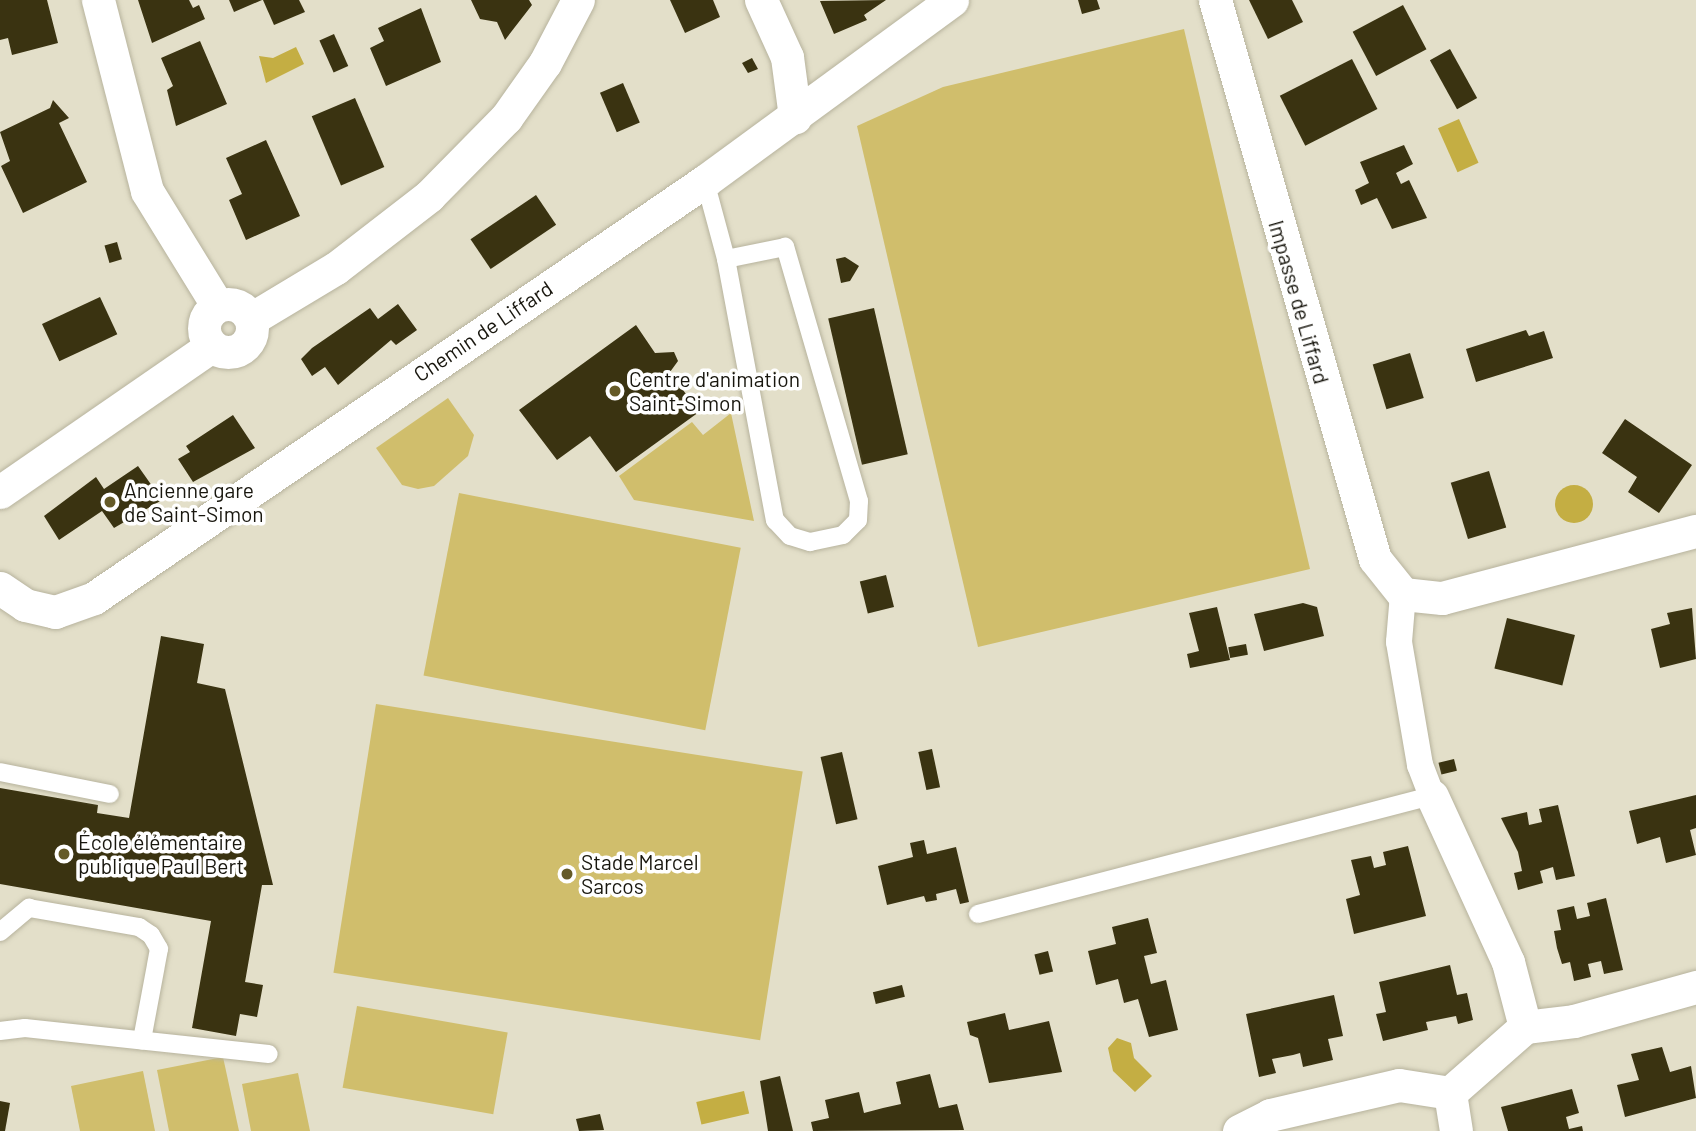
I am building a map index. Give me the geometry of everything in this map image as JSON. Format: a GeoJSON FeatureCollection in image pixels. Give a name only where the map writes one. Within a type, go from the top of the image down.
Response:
{"type":"FeatureCollection","features":[{"type":"Feature","properties":{"kind":"street"},"geometry":{"type":"LineString","coordinates":[[98,0],[147,191],[217,305]]}},
{"type":"Feature","properties":{"kind":"street"},"geometry":{"type":"LineString","coordinates":[[251,319],[335,268],[429,196],[506,118],[545,63],[578,0]]}},
{"type":"Feature","properties":{"kind":"street"},"geometry":{"type":"LineString","coordinates":[[761,0],[787,57],[795,117]]}},
{"type":"Feature","properties":{"kind":"street","name":"Chemin de Liffard"},"geometry":{"type":"LineString","coordinates":[[12,596],[55,612],[94,598],[705,181],[952,0]]}},
{"type":"Feature","properties":{"kind":"street","name":"Impasse de Liffard"},"geometry":{"type":"LineString","coordinates":[[1215,0],[1375,559],[1403,594]]}},
{"type":"Feature","properties":{"kind":"street"},"geometry":{"type":"LineString","coordinates":[[217,305],[241,307],[251,319],[250,338],[243,348],[228,353],[212,346],[203,331],[206,316],[217,305]]}},
{"type":"Feature","properties":{"kind":"street"},"geometry":{"type":"LineString","coordinates":[[0,492],[212,346]]}},
{"type":"Feature","properties":{"kind":"street"},"geometry":{"type":"LineString","coordinates":[[1525,1027],[1508,962],[1420,765],[1399,642],[1403,594],[1442,598],[1696,531]]}},
{"type":"Feature","properties":{"kind":"street"},"geometry":{"type":"LineString","coordinates":[[1450,1093],[1525,1027],[1574,1021],[1696,987]]}},
{"type":"Feature","properties":{"kind":"street"},"geometry":{"type":"LineString","coordinates":[[1240,1131],[1270,1115],[1399,1085],[1450,1093]]}},
{"type":"Feature","properties":{"kind":"street"},"geometry":{"type":"LineString","coordinates":[[1450,1093],[1456,1131]]}},
{"type":"Feature","properties":{"kind":"lane"},"geometry":{"type":"LineString","coordinates":[[705,181],[726,260],[775,520],[790,536],[810,542],[843,536],[858,520],[859,500],[785,247],[726,260]]}},
{"type":"Feature","properties":{"kind":"lane"},"geometry":{"type":"LineString","coordinates":[[0,772],[110,794]]}},
{"type":"Feature","properties":{"kind":"lane"},"geometry":{"type":"LineString","coordinates":[[978,914],[1432,796]]}},
{"type":"Feature","properties":{"kind":"lane"},"geometry":{"type":"LineString","coordinates":[[0,932],[29,908],[139,927],[151,935],[159,949],[142,1040]]}},
{"type":"Feature","properties":{"kind":"lane"},"geometry":{"type":"LineString","coordinates":[[0,1031],[24,1028],[270,1054]]}},
{"type":"Feature","properties":{"kind":"shaded area"},"geometry":{"type":"Polygon","coordinates":[[[1184,29],[1310,569],[978,647],[857,126],[943,87],[1184,29]]]}},
{"type":"Feature","properties":{"kind":"shaded area"},"geometry":{"type":"Polygon","coordinates":[[[296,47],[304,64],[266,83],[259,56],[273,58],[296,47]]]}},
{"type":"Feature","properties":{"kind":"shaded area"},"geometry":{"type":"Polygon","coordinates":[[[1459,119],[1479,163],[1458,172],[1438,128],[1459,119]]]}},
{"type":"Feature","properties":{"kind":"shaded area"},"geometry":{"type":"Polygon","coordinates":[[[448,398],[474,435],[468,456],[434,486],[418,489],[402,485],[376,448],[448,398]]]}},
{"type":"Feature","properties":{"kind":"shaded area"},"geometry":{"type":"Polygon","coordinates":[[[731,413],[754,521],[634,500],[619,476],[692,422],[703,435],[731,413]]]}},
{"type":"Feature","properties":{"kind":"shaded area"},"geometry":{"type":"Polygon","coordinates":[[[1574,485],[1587,491],[1593,504],[1587,517],[1574,523],[1561,517],[1555,504],[1561,491],[1574,485]]]}},
{"type":"Feature","properties":{"kind":"shaded area"},"geometry":{"type":"Polygon","coordinates":[[[459,493],[741,548],[705,730],[424,676],[459,493]]]}},
{"type":"Feature","properties":{"kind":"shaded area","name":"Stade Marcel Sarcos"},"geometry":{"type":"Polygon","coordinates":[[[376,704],[803,772],[760,1040],[333,973],[376,704]]]}},
{"type":"Feature","properties":{"kind":"shaded area"},"geometry":{"type":"Polygon","coordinates":[[[357,1006],[508,1033],[493,1114],[343,1088],[357,1006]]]}},
{"type":"Feature","properties":{"kind":"shaded area"},"geometry":{"type":"Polygon","coordinates":[[[1117,1038],[1131,1043],[1134,1058],[1152,1076],[1135,1092],[1113,1071],[1108,1048],[1117,1038]]]}},
{"type":"Feature","properties":{"kind":"shaded area"},"geometry":{"type":"Polygon","coordinates":[[[223,1057],[239,1131],[169,1131],[157,1070],[223,1057]]]}},
{"type":"Feature","properties":{"kind":"shaded area"},"geometry":{"type":"Polygon","coordinates":[[[143,1071],[155,1131],[80,1131],[71,1086],[143,1071]]]}},
{"type":"Feature","properties":{"kind":"shaded area"},"geometry":{"type":"Polygon","coordinates":[[[298,1073],[310,1131],[251,1131],[242,1084],[298,1073]]]}},
{"type":"Feature","properties":{"kind":"shaded area"},"geometry":{"type":"Polygon","coordinates":[[[744,1091],[749,1113],[701,1124],[696,1102],[744,1091]]]}},
{"type":"Feature","properties":{"kind":"building"},"geometry":{"type":"Polygon","coordinates":[[[0,0],[47,0],[58,43],[12,55],[8,38],[0,40],[0,0]]]}},
{"type":"Feature","properties":{"kind":"building"},"geometry":{"type":"Polygon","coordinates":[[[138,0],[189,0],[193,8],[199,5],[205,19],[152,43],[138,0]]]}},
{"type":"Feature","properties":{"kind":"building"},"geometry":{"type":"Polygon","coordinates":[[[229,0],[262,0],[234,12],[229,0]]]}},
{"type":"Feature","properties":{"kind":"building"},"geometry":{"type":"Polygon","coordinates":[[[263,0],[299,0],[305,12],[274,25],[263,0]]]}},
{"type":"Feature","properties":{"kind":"building"},"geometry":{"type":"Polygon","coordinates":[[[471,0],[529,0],[532,5],[505,40],[497,22],[480,19],[471,0]]]}},
{"type":"Feature","properties":{"kind":"building"},"geometry":{"type":"Polygon","coordinates":[[[670,0],[713,0],[720,17],[685,33],[670,0]]]}},
{"type":"Feature","properties":{"kind":"building"},"geometry":{"type":"Polygon","coordinates":[[[886,0],[864,15],[867,20],[834,34],[820,1],[886,0]]]}},
{"type":"Feature","properties":{"kind":"building"},"geometry":{"type":"Polygon","coordinates":[[[1078,0],[1097,0],[1100,9],[1082,14],[1078,0]]]}},
{"type":"Feature","properties":{"kind":"building"},"geometry":{"type":"Polygon","coordinates":[[[1249,0],[1292,0],[1303,22],[1268,39],[1249,0]]]}},
{"type":"Feature","properties":{"kind":"building"},"geometry":{"type":"Polygon","coordinates":[[[1403,5],[1426,49],[1376,76],[1353,32],[1403,5]]]}},
{"type":"Feature","properties":{"kind":"building"},"geometry":{"type":"Polygon","coordinates":[[[421,8],[441,62],[386,86],[370,48],[384,41],[378,28],[421,8]]]}},
{"type":"Feature","properties":{"kind":"building"},"geometry":{"type":"Polygon","coordinates":[[[334,34],[348,66],[334,72],[319,41],[334,34]]]}},
{"type":"Feature","properties":{"kind":"building"},"geometry":{"type":"Polygon","coordinates":[[[200,41],[227,104],[176,126],[167,90],[173,86],[161,58],[200,41]]]}},
{"type":"Feature","properties":{"kind":"building"},"geometry":{"type":"Polygon","coordinates":[[[1450,49],[1477,98],[1457,109],[1430,60],[1450,49]]]}},
{"type":"Feature","properties":{"kind":"building"},"geometry":{"type":"Polygon","coordinates":[[[752,58],[758,69],[748,73],[742,63],[752,58]]]}},
{"type":"Feature","properties":{"kind":"building"},"geometry":{"type":"Polygon","coordinates":[[[1352,59],[1377,109],[1305,146],[1280,96],[1352,59]]]}},
{"type":"Feature","properties":{"kind":"building"},"geometry":{"type":"Polygon","coordinates":[[[623,83],[640,123],[617,132],[600,93],[623,83]]]}},
{"type":"Feature","properties":{"kind":"building"},"geometry":{"type":"Polygon","coordinates":[[[355,98],[384,167],[341,185],[312,116],[355,98]]]}},
{"type":"Feature","properties":{"kind":"building"},"geometry":{"type":"Polygon","coordinates":[[[53,100],[69,118],[59,123],[87,182],[23,213],[1,166],[10,161],[0,132],[50,108],[53,100]]]}},
{"type":"Feature","properties":{"kind":"building"},"geometry":{"type":"Polygon","coordinates":[[[266,140],[300,216],[246,240],[229,200],[242,194],[226,158],[266,140]]]}},
{"type":"Feature","properties":{"kind":"building"},"geometry":{"type":"Polygon","coordinates":[[[1404,145],[1413,164],[1396,173],[1401,184],[1409,180],[1427,218],[1392,229],[1377,198],[1361,205],[1355,190],[1369,183],[1360,162],[1404,145]]]}},
{"type":"Feature","properties":{"kind":"building"},"geometry":{"type":"Polygon","coordinates":[[[536,195],[556,225],[491,269],[471,239],[536,195]]]}},
{"type":"Feature","properties":{"kind":"building"},"geometry":{"type":"Polygon","coordinates":[[[117,242],[122,259],[109,263],[105,246],[117,242]]]}},
{"type":"Feature","properties":{"kind":"building"},"geometry":{"type":"Polygon","coordinates":[[[845,257],[859,266],[850,281],[841,283],[836,259],[845,257]]]}},
{"type":"Feature","properties":{"kind":"building"},"geometry":{"type":"Polygon","coordinates":[[[100,297],[117,334],[59,361],[42,324],[100,297]]]}},
{"type":"Feature","properties":{"kind":"building"},"geometry":{"type":"Polygon","coordinates":[[[398,304],[417,330],[396,345],[391,340],[338,385],[325,367],[312,376],[301,359],[312,348],[370,308],[378,319],[398,304]]]}},
{"type":"Feature","properties":{"kind":"building"},"geometry":{"type":"Polygon","coordinates":[[[874,308],[908,454],[862,465],[828,319],[874,308]]]}},
{"type":"Feature","properties":{"kind":"building","name":"Centre d'animation Saint-Simon"},"geometry":{"type":"Polygon","coordinates":[[[636,325],[655,353],[674,352],[678,361],[670,372],[699,412],[616,472],[590,436],[557,460],[519,410],[636,325]]]}},
{"type":"Feature","properties":{"kind":"building"},"geometry":{"type":"Polygon","coordinates":[[[1526,330],[1529,336],[1544,331],[1553,358],[1476,382],[1466,349],[1526,330]]]}},
{"type":"Feature","properties":{"kind":"building"},"geometry":{"type":"Polygon","coordinates":[[[1410,353],[1424,398],[1386,409],[1373,364],[1410,353]]]}},
{"type":"Feature","properties":{"kind":"building"},"geometry":{"type":"Polygon","coordinates":[[[233,415],[255,448],[193,482],[178,459],[190,452],[186,446],[233,415]]]}},
{"type":"Feature","properties":{"kind":"building"},"geometry":{"type":"Polygon","coordinates":[[[1625,419],[1692,465],[1659,513],[1628,492],[1637,477],[1602,453],[1625,419]]]}},
{"type":"Feature","properties":{"kind":"building","name":"Ancienne gare de Saint-Simon"},"geometry":{"type":"Polygon","coordinates":[[[138,466],[162,500],[114,528],[102,511],[59,540],[44,516],[96,477],[104,489],[138,466]]]}},
{"type":"Feature","properties":{"kind":"building"},"geometry":{"type":"Polygon","coordinates":[[[1489,471],[1506,527],[1468,539],[1451,483],[1489,471]]]}},
{"type":"Feature","properties":{"kind":"building"},"geometry":{"type":"Polygon","coordinates":[[[886,575],[894,607],[868,614],[860,582],[886,575]]]}},
{"type":"Feature","properties":{"kind":"building"},"geometry":{"type":"Polygon","coordinates":[[[1303,603],[1317,607],[1324,636],[1264,651],[1254,614],[1303,603]]]}},
{"type":"Feature","properties":{"kind":"building"},"geometry":{"type":"Polygon","coordinates":[[[1217,607],[1230,660],[1190,668],[1187,654],[1199,651],[1189,613],[1217,607]]]}},
{"type":"Feature","properties":{"kind":"building"},"geometry":{"type":"Polygon","coordinates":[[[1692,608],[1696,659],[1660,668],[1651,629],[1670,624],[1667,613],[1692,608]]]}},
{"type":"Feature","properties":{"kind":"building"},"geometry":{"type":"Polygon","coordinates":[[[1507,618],[1575,635],[1562,685],[1494,668],[1507,618]]]}},
{"type":"Feature","properties":{"kind":"building"},"geometry":{"type":"Polygon","coordinates":[[[161,636],[204,644],[197,683],[225,689],[273,885],[262,885],[245,982],[263,985],[257,1017],[240,1014],[236,1036],[192,1028],[211,921],[0,884],[0,788],[98,805],[97,813],[129,818],[161,636]]]}},
{"type":"Feature","properties":{"kind":"building"},"geometry":{"type":"Polygon","coordinates":[[[1246,644],[1248,655],[1230,658],[1228,647],[1246,644]]]}},
{"type":"Feature","properties":{"kind":"building"},"geometry":{"type":"Polygon","coordinates":[[[932,749],[940,787],[926,790],[918,752],[932,749]]]}},
{"type":"Feature","properties":{"kind":"building"},"geometry":{"type":"Polygon","coordinates":[[[842,752],[858,819],[836,824],[821,757],[842,752]]]}},
{"type":"Feature","properties":{"kind":"building"},"geometry":{"type":"Polygon","coordinates":[[[1454,759],[1457,771],[1441,775],[1438,763],[1454,759]]]}},
{"type":"Feature","properties":{"kind":"building"},"geometry":{"type":"Polygon","coordinates":[[[1696,795],[1696,828],[1690,830],[1696,855],[1666,863],[1660,837],[1637,844],[1629,811],[1696,795]]]}},
{"type":"Feature","properties":{"kind":"building"},"geometry":{"type":"Polygon","coordinates":[[[1558,805],[1575,876],[1556,880],[1553,867],[1540,871],[1543,883],[1518,890],[1514,873],[1522,871],[1518,852],[1501,818],[1527,812],[1529,825],[1542,822],[1539,809],[1558,805]]]}},
{"type":"Feature","properties":{"kind":"building"},"geometry":{"type":"Polygon","coordinates":[[[924,840],[927,854],[956,847],[969,902],[960,904],[956,889],[936,894],[937,900],[926,902],[924,896],[887,905],[878,866],[913,857],[910,843],[924,840]]]}},
{"type":"Feature","properties":{"kind":"building"},"geometry":{"type":"Polygon","coordinates":[[[1408,846],[1426,916],[1354,934],[1346,899],[1360,895],[1351,860],[1371,856],[1374,868],[1386,865],[1383,852],[1408,846]]]}},
{"type":"Feature","properties":{"kind":"building"},"geometry":{"type":"Polygon","coordinates":[[[1606,898],[1623,970],[1604,974],[1601,961],[1588,964],[1591,977],[1574,981],[1570,962],[1562,964],[1557,948],[1554,931],[1561,930],[1557,910],[1574,906],[1577,919],[1590,916],[1587,903],[1606,898]]]}},
{"type":"Feature","properties":{"kind":"building"},"geometry":{"type":"Polygon","coordinates":[[[1148,918],[1157,953],[1144,956],[1151,984],[1166,980],[1178,1030],[1149,1037],[1138,999],[1124,1003],[1118,979],[1096,985],[1088,951],[1116,944],[1112,927],[1148,918]]]}},
{"type":"Feature","properties":{"kind":"building"},"geometry":{"type":"Polygon","coordinates":[[[1048,951],[1053,971],[1039,975],[1034,954],[1048,951]]]}},
{"type":"Feature","properties":{"kind":"building"},"geometry":{"type":"Polygon","coordinates":[[[1450,965],[1457,995],[1467,993],[1473,1020],[1458,1024],[1456,1016],[1426,1022],[1428,1030],[1383,1041],[1376,1014],[1386,1012],[1379,982],[1450,965]]]}},
{"type":"Feature","properties":{"kind":"building"},"geometry":{"type":"Polygon","coordinates":[[[902,985],[905,997],[876,1004],[873,992],[902,985]]]}},
{"type":"Feature","properties":{"kind":"building"},"geometry":{"type":"Polygon","coordinates":[[[1334,995],[1343,1036],[1328,1039],[1333,1060],[1303,1067],[1300,1053],[1272,1059],[1276,1073],[1259,1077],[1246,1014],[1334,995]]]}},
{"type":"Feature","properties":{"kind":"building"},"geometry":{"type":"Polygon","coordinates":[[[1005,1013],[1009,1030],[1049,1021],[1062,1072],[989,1083],[978,1038],[970,1035],[967,1022],[1005,1013]]]}},
{"type":"Feature","properties":{"kind":"building"},"geometry":{"type":"Polygon","coordinates":[[[1662,1047],[1670,1072],[1691,1066],[1696,1098],[1625,1117],[1617,1085],[1639,1080],[1631,1054],[1662,1047]]]}},
{"type":"Feature","properties":{"kind":"building"},"geometry":{"type":"Polygon","coordinates":[[[930,1074],[939,1108],[957,1104],[964,1130],[813,1131],[811,1122],[829,1118],[825,1100],[859,1092],[864,1113],[901,1104],[896,1082],[930,1074]]]}},
{"type":"Feature","properties":{"kind":"building"},"geometry":{"type":"Polygon","coordinates":[[[780,1076],[793,1131],[768,1131],[760,1081],[780,1076]]]}},
{"type":"Feature","properties":{"kind":"building"},"geometry":{"type":"Polygon","coordinates":[[[1572,1089],[1579,1113],[1566,1117],[1569,1129],[1582,1126],[1583,1131],[1508,1131],[1501,1107],[1572,1089]]]}},
{"type":"Feature","properties":{"kind":"building"},"geometry":{"type":"Polygon","coordinates":[[[0,1101],[10,1103],[5,1131],[0,1131],[0,1101]]]}},
{"type":"Feature","properties":{"kind":"building"},"geometry":{"type":"Polygon","coordinates":[[[600,1114],[604,1130],[579,1131],[576,1119],[600,1114]]]}},
{"type":"Feature","properties":{"kind":"place","name":"Centre d'animation Saint-Simon"},"geometry":{"type":"Point","coordinates":[615,391]}},
{"type":"Feature","properties":{"kind":"place","name":"Ancienne gare de Saint-Simon"},"geometry":{"type":"Point","coordinates":[110,502]}},
{"type":"Feature","properties":{"kind":"place","name":"École élémentaire publique Paul Bert"},"geometry":{"type":"Point","coordinates":[64,854]}},
{"type":"Feature","properties":{"kind":"place","name":"Stade Marcel Sarcos"},"geometry":{"type":"Point","coordinates":[567,874]}}]}
